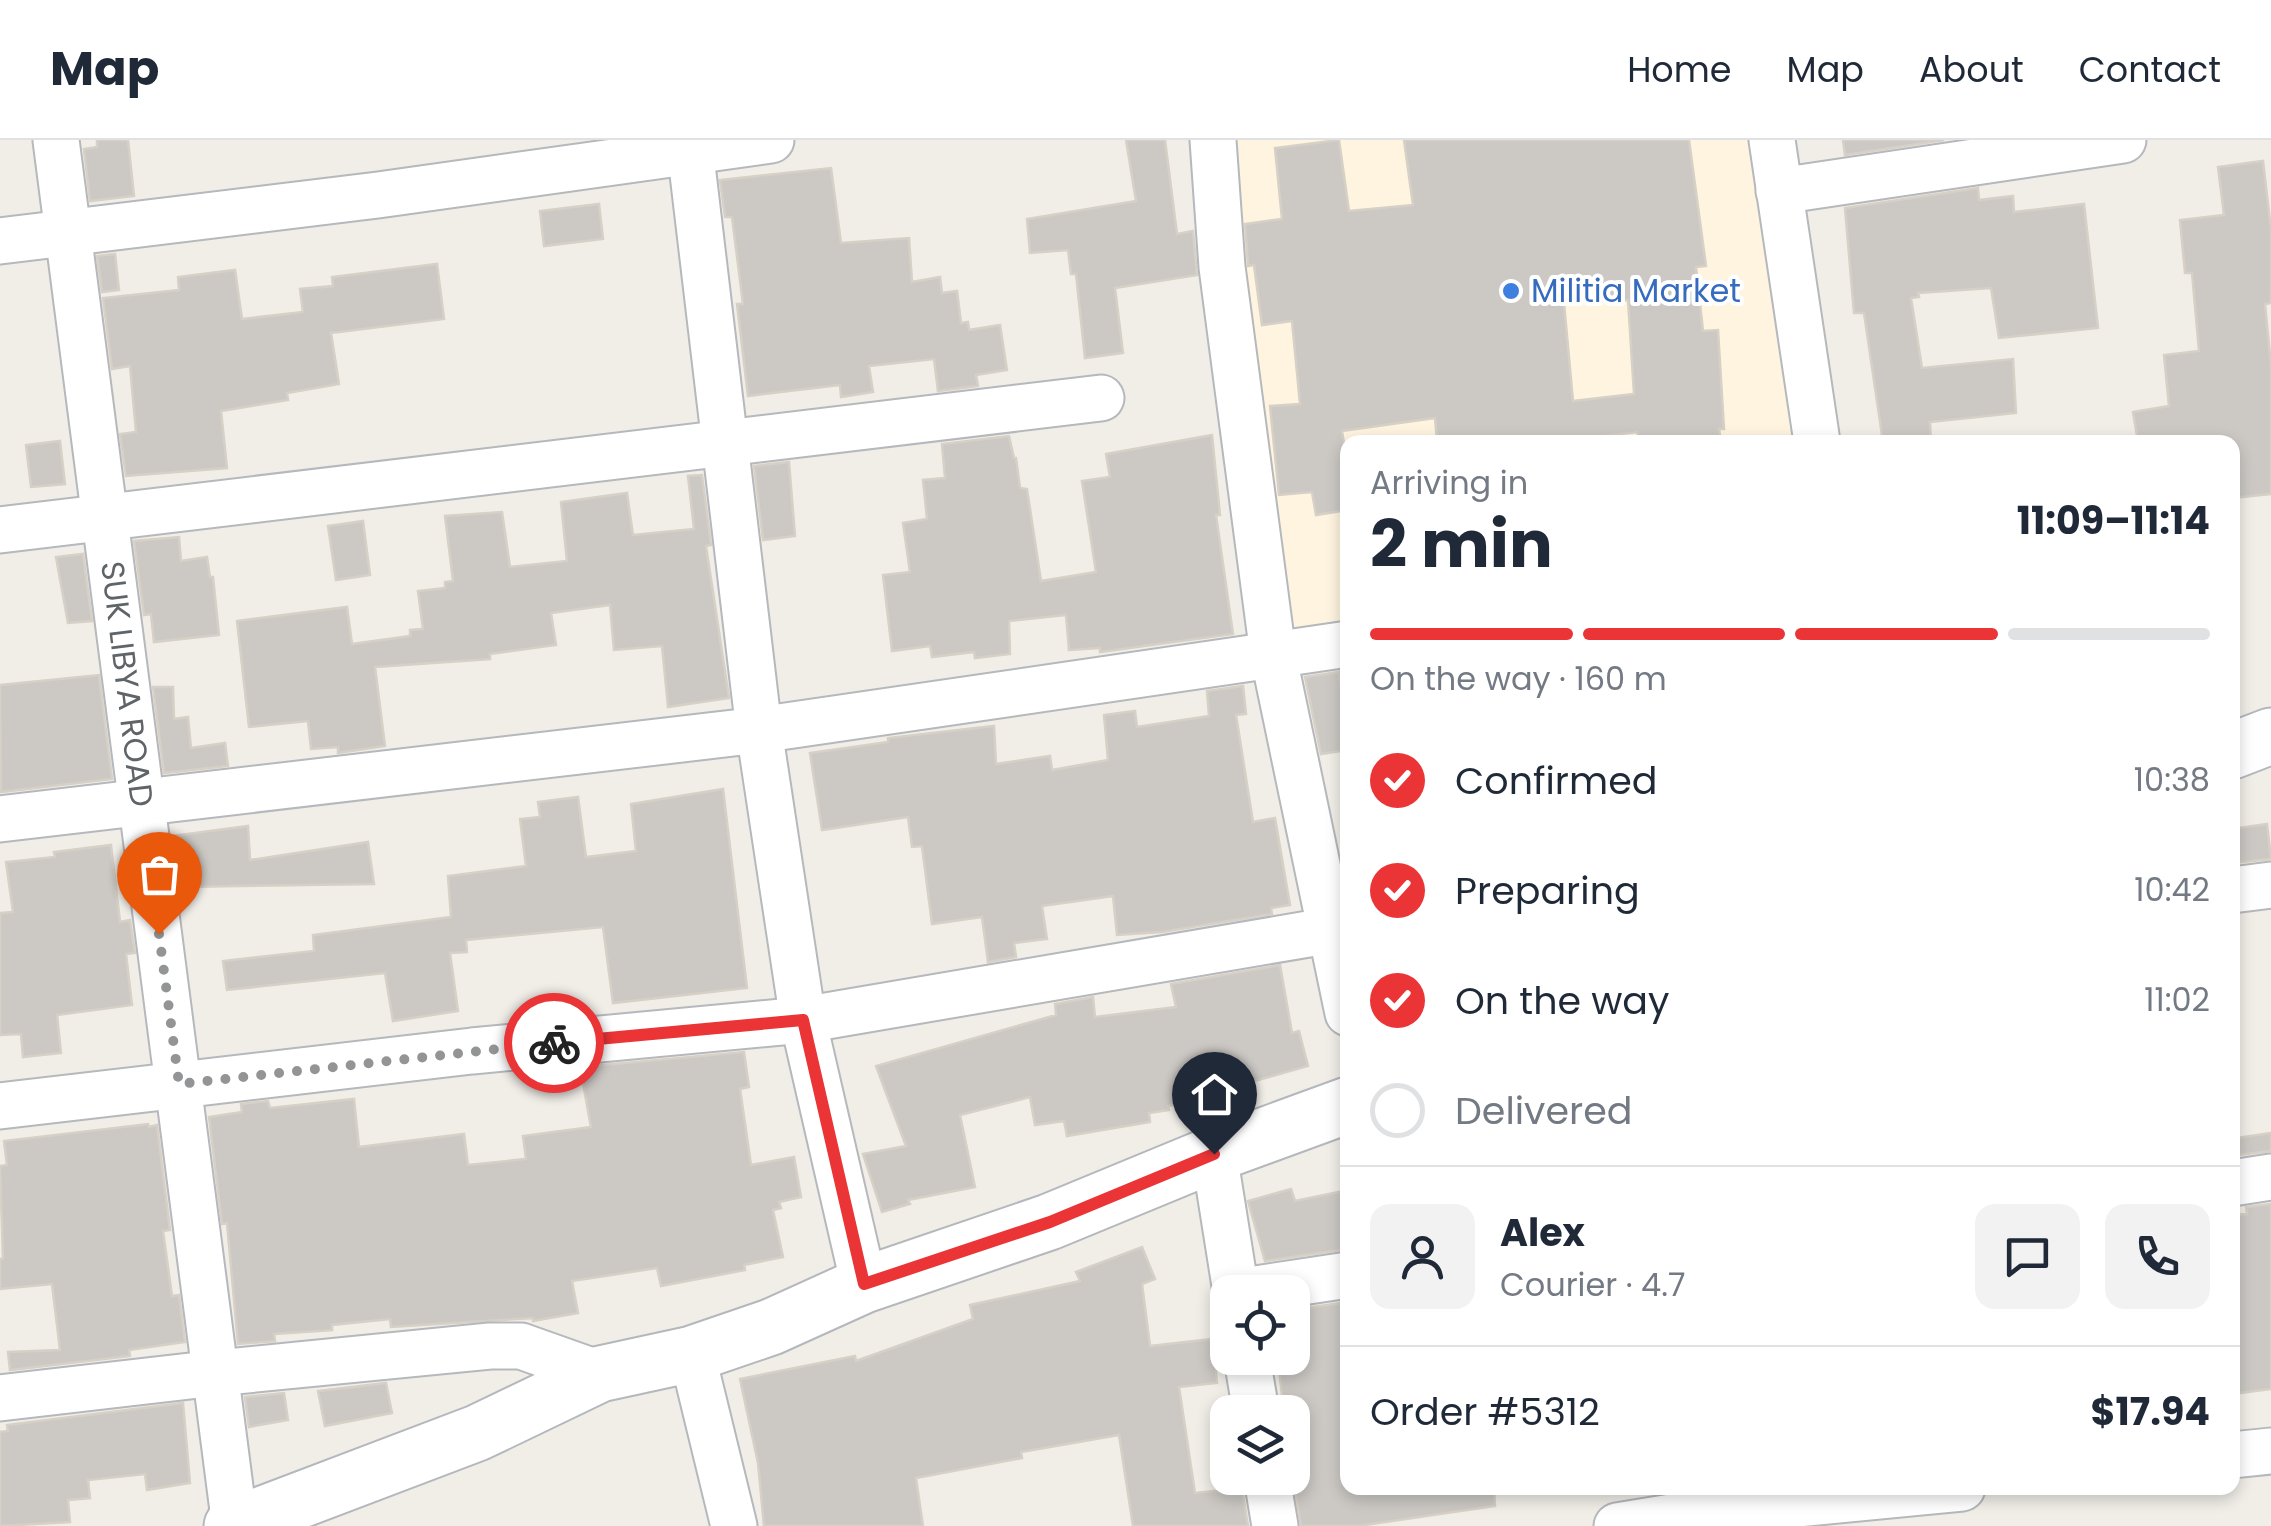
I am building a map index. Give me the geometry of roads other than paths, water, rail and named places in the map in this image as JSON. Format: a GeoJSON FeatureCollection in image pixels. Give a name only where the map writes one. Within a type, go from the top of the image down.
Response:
{"type":"FeatureCollection","features":[{"type":"Feature","properties":{"kind":"main road"},"geometry":{"type":"LineString","coordinates":[[2240,748],[2271,736]]}},
{"type":"Feature","properties":{"kind":"main road"},"geometry":{"type":"LineString","coordinates":[[234,1526],[476,1433],[600,1374],[692,1354],[771,1327],[864,1284],[1050,1222],[1214,1154],[1340,1108]]}},
{"type":"Feature","properties":{"kind":"street","name":"SUK LIBYA ROAD"},"geometry":{"type":"LineString","coordinates":[[56,140],[234,1526]]}},
{"type":"Feature","properties":{"kind":"street"},"geometry":{"type":"LineString","coordinates":[[0,241],[378,195],[689,145],[772,140]]}},
{"type":"Feature","properties":{"kind":"street"},"geometry":{"type":"LineString","coordinates":[[1213,140],[1222,267],[1274,654],[1340,972]]}},
{"type":"Feature","properties":{"kind":"street"},"geometry":{"type":"LineString","coordinates":[[1772,140],[1816,435]]}},
{"type":"Feature","properties":{"kind":"street"},"geometry":{"type":"LineString","coordinates":[[1779,191],[2124,140]]}},
{"type":"Feature","properties":{"kind":"street"},"geometry":{"type":"LineString","coordinates":[[689,145],[759,730],[803,1020],[864,1284]]}},
{"type":"Feature","properties":{"kind":"street"},"geometry":{"type":"LineString","coordinates":[[0,530],[1101,398]]}},
{"type":"Feature","properties":{"kind":"street"},"geometry":{"type":"LineString","coordinates":[[0,819],[759,730],[1340,645]]}},
{"type":"Feature","properties":{"kind":"street"},"geometry":{"type":"LineString","coordinates":[[2240,889],[2271,884]]}},
{"type":"Feature","properties":{"kind":"street"},"geometry":{"type":"LineString","coordinates":[[0,1106],[472,1050],[803,1020],[1332,930]]}},
{"type":"Feature","properties":{"kind":"street"},"geometry":{"type":"LineString","coordinates":[[1214,1154],[1233,1275]]}},
{"type":"Feature","properties":{"kind":"street"},"geometry":{"type":"LineString","coordinates":[[2240,1182],[2271,1177]]}},
{"type":"Feature","properties":{"kind":"street"},"geometry":{"type":"LineString","coordinates":[[1310,1281],[1340,1277]]}},
{"type":"Feature","properties":{"kind":"street"},"geometry":{"type":"LineString","coordinates":[[0,1398],[216,1372],[490,1346],[521,1346],[600,1374]]}},
{"type":"Feature","properties":{"kind":"street"},"geometry":{"type":"LineString","coordinates":[[692,1354],[734,1526]]}},
{"type":"Feature","properties":{"kind":"street"},"geometry":{"type":"LineString","coordinates":[[2240,1454],[2271,1450]]}},
{"type":"Feature","properties":{"kind":"street"},"geometry":{"type":"LineString","coordinates":[[1269,1495],[1274,1526]]}},
{"type":"Feature","properties":{"kind":"street"},"geometry":{"type":"LineString","coordinates":[[1618,1526],[1684,1515],[1900,1503],[1933,1495]]}},
{"type":"Feature","properties":{"kind":"place","name":"Militia Market"},"geometry":{"type":"Point","coordinates":[1511,291]}}]}
